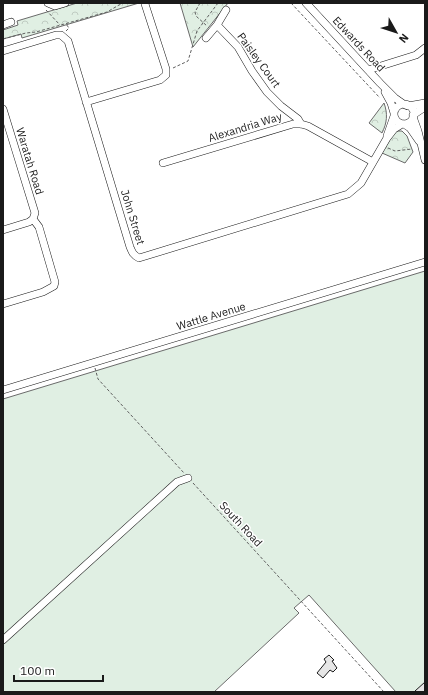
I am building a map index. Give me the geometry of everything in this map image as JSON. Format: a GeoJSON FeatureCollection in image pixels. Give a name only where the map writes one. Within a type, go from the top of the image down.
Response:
{"type":"FeatureCollection","features":[{"type":"Feature","properties":{"kind":"street"},"geometry":{"type":"LineString","coordinates":[[49,4],[55,6],[66,3]]}},
{"type":"Feature","properties":{"kind":"street","name":"Edwards Road"},"geometry":{"type":"LineString","coordinates":[[306,3],[394,98],[406,105]]}},
{"type":"Feature","properties":{"kind":"street"},"geometry":{"type":"LineString","coordinates":[[86,102],[160,80],[166,75],[167,71],[145,4]]}},
{"type":"Feature","properties":{"kind":"street"},"geometry":{"type":"LineString","coordinates":[[206,38],[217,25],[226,10]]}},
{"type":"Feature","properties":{"kind":"street"},"geometry":{"type":"LineString","coordinates":[[3,25],[11,22]]}},
{"type":"Feature","properties":{"kind":"street","name":"Paisley Court"},"geometry":{"type":"LineString","coordinates":[[217,25],[238,47],[252,71],[268,92],[281,106],[298,119],[301,124]]}},
{"type":"Feature","properties":{"kind":"street"},"geometry":{"type":"LineString","coordinates":[[3,51],[61,35]]}},
{"type":"Feature","properties":{"kind":"street","name":"John Street"},"geometry":{"type":"LineString","coordinates":[[61,35],[68,41],[130,247],[135,256],[139,258],[348,194],[361,183],[385,141],[394,129],[403,124]]}},
{"type":"Feature","properties":{"kind":"street"},"geometry":{"type":"LineString","coordinates":[[368,70],[416,55],[425,48]]}},
{"type":"Feature","properties":{"kind":"street","name":"Edwards Road"},"geometry":{"type":"LineString","coordinates":[[380,83],[391,103],[394,115]]}},
{"type":"Feature","properties":{"kind":"street"},"geometry":{"type":"LineString","coordinates":[[421,144],[410,128],[397,121],[394,115],[399,106],[425,103]]}},
{"type":"Feature","properties":{"kind":"street"},"geometry":{"type":"LineString","coordinates":[[406,105],[412,110],[425,160]]}},
{"type":"Feature","properties":{"kind":"street"},"geometry":{"type":"LineString","coordinates":[[403,124],[409,122],[413,116],[425,107]]}},
{"type":"Feature","properties":{"kind":"street","name":"Waratah Road"},"geometry":{"type":"LineString","coordinates":[[3,109],[34,213],[33,219],[39,227],[55,282],[54,286],[43,292],[3,304]]}},
{"type":"Feature","properties":{"kind":"street","name":"John Street"},"geometry":{"type":"LineString","coordinates":[[385,141],[394,115]]}},
{"type":"Feature","properties":{"kind":"street","name":"Alexandria Way"},"geometry":{"type":"LineString","coordinates":[[164,164],[278,128],[293,124],[301,124]]}},
{"type":"Feature","properties":{"kind":"street"},"geometry":{"type":"LineString","coordinates":[[301,124],[308,126],[373,162]]}},
{"type":"Feature","properties":{"kind":"street"},"geometry":{"type":"LineString","coordinates":[[3,230],[29,222],[33,219]]}},
{"type":"Feature","properties":{"kind":"street","name":"Wattle Avenue"},"geometry":{"type":"LineString","coordinates":[[3,390],[425,262]]}},
{"type":"Feature","properties":{"kind":"street"},"geometry":{"type":"LineString","coordinates":[[3,640],[177,482],[188,478]]}},
{"type":"Feature","properties":{"kind":"path"},"geometry":{"type":"LineString","coordinates":[[3,40],[107,12],[124,3]]}},
{"type":"Feature","properties":{"kind":"path"},"geometry":{"type":"LineString","coordinates":[[200,3],[195,12],[196,16],[210,28],[217,25]]}},
{"type":"Feature","properties":{"kind":"path"},"geometry":{"type":"LineString","coordinates":[[167,71],[188,62],[197,31],[218,3]]}},
{"type":"Feature","properties":{"kind":"path"},"geometry":{"type":"LineString","coordinates":[[291,3],[382,100]]}},
{"type":"Feature","properties":{"kind":"path"},"geometry":{"type":"LineString","coordinates":[[49,4],[46,10],[60,25]]}},
{"type":"Feature","properties":{"kind":"path"},"geometry":{"type":"LineString","coordinates":[[61,35],[69,28],[66,24]]}},
{"type":"Feature","properties":{"kind":"path"},"geometry":{"type":"LineString","coordinates":[[385,141],[395,152],[412,149]]}},
{"type":"Feature","properties":{"kind":"path","name":"South Road"},"geometry":{"type":"LineString","coordinates":[[94,363],[98,379],[384,692]]}},
{"type":"Feature","properties":{"kind":"green space"},"geometry":{"type":"Polygon","coordinates":[[[77,3],[139,3],[22,38],[21,34],[3,39],[3,30],[18,25],[17,21],[77,3]]]}},
{"type":"Feature","properties":{"kind":"green space"},"geometry":{"type":"Polygon","coordinates":[[[180,3],[228,3],[193,47],[180,3]]]}},
{"type":"Feature","properties":{"kind":"green space"},"geometry":{"type":"Polygon","coordinates":[[[384,103],[386,118],[382,133],[369,123],[384,103]]]}},
{"type":"Feature","properties":{"kind":"green space"},"geometry":{"type":"Polygon","coordinates":[[[397,131],[402,131],[407,136],[413,152],[405,163],[382,153],[392,136],[397,131]]]}},
{"type":"Feature","properties":{"kind":"green space"},"geometry":{"type":"Polygon","coordinates":[[[425,271],[425,692],[396,692],[309,595],[294,608],[299,613],[214,692],[3,692],[3,399],[425,271]]]}},
{"type":"Feature","properties":{"kind":"building"},"geometry":{"type":"Polygon","coordinates":[[[329,655],[334,660],[332,661],[337,668],[333,672],[330,670],[323,678],[317,673],[326,662],[324,659],[329,655]]]}},
{"type":"Feature","properties":{"kind":"building"},"geometry":{"type":"Polygon","coordinates":[[[425,682],[425,692],[415,691],[425,682]]]}}]}
